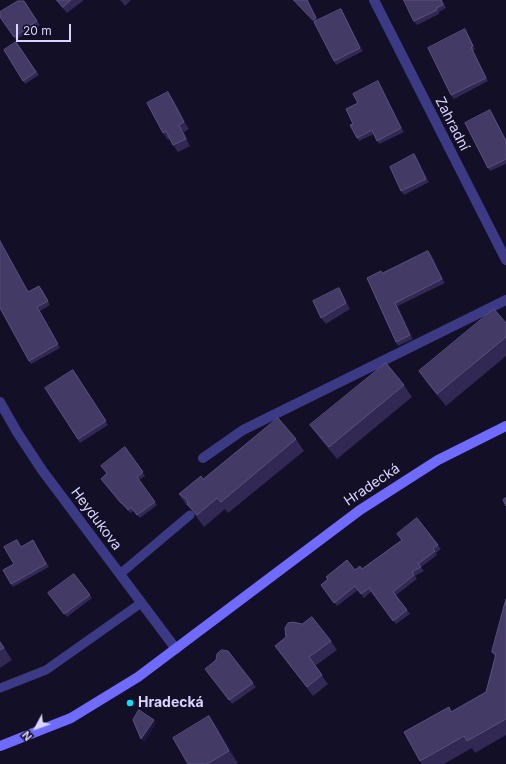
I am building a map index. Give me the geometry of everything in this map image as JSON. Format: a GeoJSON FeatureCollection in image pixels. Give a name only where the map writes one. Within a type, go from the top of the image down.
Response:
{"type":"FeatureCollection","features":[{"type":"Feature","properties":{"kind":"main road","name":"Hradecká"},"geometry":{"type":"LineString","coordinates":[[0,746],[53,726],[81,712],[138,677],[360,510],[396,485],[438,460],[506,426]]}},
{"type":"Feature","properties":{"kind":"street","name":"Zahradní"},"geometry":{"type":"LineString","coordinates":[[374,0],[506,260]]}},
{"type":"Feature","properties":{"kind":"street"},"geometry":{"type":"LineString","coordinates":[[203,458],[243,430],[506,300]]}},
{"type":"Feature","properties":{"kind":"street","name":"Heydukova"},"geometry":{"type":"LineString","coordinates":[[0,402],[36,461],[176,649]]}},
{"type":"Feature","properties":{"kind":"lane"},"geometry":{"type":"LineString","coordinates":[[120,574],[190,515]]}},
{"type":"Feature","properties":{"kind":"lane"},"geometry":{"type":"LineString","coordinates":[[0,688],[37,675],[46,670],[142,603]]}},
{"type":"Feature","properties":{"kind":"building"},"geometry":{"type":"Polygon","coordinates":[[[57,0],[71,0],[63,7],[57,0]]]}},
{"type":"Feature","properties":{"kind":"building"},"geometry":{"type":"Polygon","coordinates":[[[294,0],[307,0],[316,18],[313,20],[294,0]]]}},
{"type":"Feature","properties":{"kind":"building"},"geometry":{"type":"Polygon","coordinates":[[[404,0],[441,0],[443,5],[436,8],[437,10],[414,21],[404,0]]]}},
{"type":"Feature","properties":{"kind":"building"},"geometry":{"type":"Polygon","coordinates":[[[18,1],[24,1],[37,21],[14,37],[0,17],[0,12],[18,1]]]}},
{"type":"Feature","properties":{"kind":"building"},"geometry":{"type":"Polygon","coordinates":[[[341,9],[360,48],[334,61],[314,22],[341,9]]]}},
{"type":"Feature","properties":{"kind":"building"},"geometry":{"type":"Polygon","coordinates":[[[465,29],[473,46],[471,47],[486,78],[451,95],[428,48],[465,29]]]}},
{"type":"Feature","properties":{"kind":"building"},"geometry":{"type":"Polygon","coordinates":[[[16,42],[36,72],[23,81],[4,50],[16,42]]]}},
{"type":"Feature","properties":{"kind":"building"},"geometry":{"type":"Polygon","coordinates":[[[378,81],[401,128],[377,141],[372,130],[357,138],[350,125],[353,124],[346,109],[358,103],[353,94],[378,81]]]}},
{"type":"Feature","properties":{"kind":"building"},"geometry":{"type":"Polygon","coordinates":[[[168,92],[184,122],[179,125],[186,139],[173,145],[166,131],[163,133],[147,103],[168,92]]]}},
{"type":"Feature","properties":{"kind":"building"},"geometry":{"type":"Polygon","coordinates":[[[490,110],[506,141],[506,159],[488,168],[465,123],[490,110]]]}},
{"type":"Feature","properties":{"kind":"building"},"geometry":{"type":"Polygon","coordinates":[[[414,154],[426,179],[401,191],[390,167],[414,154]]]}},
{"type":"Feature","properties":{"kind":"building"},"geometry":{"type":"Polygon","coordinates":[[[0,241],[28,292],[39,286],[48,301],[37,307],[58,344],[29,361],[0,308],[0,241]]]}},
{"type":"Feature","properties":{"kind":"building"},"geometry":{"type":"Polygon","coordinates":[[[428,251],[442,279],[395,303],[410,335],[396,342],[367,278],[381,271],[382,273],[428,251]]]}},
{"type":"Feature","properties":{"kind":"building"},"geometry":{"type":"Polygon","coordinates":[[[339,288],[346,303],[321,318],[313,301],[339,288]]]}},
{"type":"Feature","properties":{"kind":"building"},"geometry":{"type":"Polygon","coordinates":[[[494,309],[506,323],[506,337],[437,394],[419,371],[494,309]]]}},
{"type":"Feature","properties":{"kind":"building"},"geometry":{"type":"Polygon","coordinates":[[[386,363],[404,385],[329,447],[310,425],[386,363]]]}},
{"type":"Feature","properties":{"kind":"building"},"geometry":{"type":"Polygon","coordinates":[[[73,370],[106,421],[78,439],[45,388],[73,370]]]}},
{"type":"Feature","properties":{"kind":"building"},"geometry":{"type":"Polygon","coordinates":[[[278,418],[296,439],[221,502],[217,498],[197,515],[188,505],[187,500],[179,494],[201,476],[203,479],[278,418]]]}},
{"type":"Feature","properties":{"kind":"building"},"geometry":{"type":"Polygon","coordinates":[[[125,447],[143,472],[137,477],[155,502],[137,515],[131,507],[128,510],[121,503],[101,479],[107,473],[101,466],[125,447]]]}},
{"type":"Feature","properties":{"kind":"building"},"geometry":{"type":"Polygon","coordinates":[[[506,498],[506,506],[503,500],[506,498]]]}},
{"type":"Feature","properties":{"kind":"building"},"geometry":{"type":"Polygon","coordinates":[[[417,518],[438,545],[433,549],[435,551],[418,564],[421,567],[412,572],[414,575],[393,592],[407,610],[393,621],[369,588],[361,594],[355,586],[334,603],[321,585],[328,579],[326,577],[347,560],[355,570],[360,566],[362,569],[402,540],[397,534],[417,518]]]}},
{"type":"Feature","properties":{"kind":"building"},"geometry":{"type":"Polygon","coordinates":[[[17,540],[21,547],[33,540],[46,564],[11,584],[3,570],[14,564],[4,547],[17,540]]]}},
{"type":"Feature","properties":{"kind":"building"},"geometry":{"type":"Polygon","coordinates":[[[74,574],[90,595],[64,614],[48,593],[74,574]]]}},
{"type":"Feature","properties":{"kind":"building"},"geometry":{"type":"Polygon","coordinates":[[[506,599],[506,719],[467,741],[464,736],[420,761],[404,732],[449,707],[451,712],[486,692],[496,654],[492,652],[506,599]]]}},
{"type":"Feature","properties":{"kind":"building"},"geometry":{"type":"Polygon","coordinates":[[[312,617],[331,641],[309,657],[322,675],[307,687],[275,646],[286,637],[285,628],[288,623],[293,622],[302,624],[312,617]]]}},
{"type":"Feature","properties":{"kind":"building"},"geometry":{"type":"Polygon","coordinates":[[[0,642],[4,648],[0,650],[0,642]]]}},
{"type":"Feature","properties":{"kind":"building"},"geometry":{"type":"Polygon","coordinates":[[[222,650],[228,651],[253,683],[229,700],[205,669],[216,660],[217,654],[222,650]]]}},
{"type":"Feature","properties":{"kind":"building"},"geometry":{"type":"Polygon","coordinates":[[[139,710],[154,720],[141,739],[133,720],[139,710]]]}},
{"type":"Feature","properties":{"kind":"building"},"geometry":{"type":"Polygon","coordinates":[[[209,716],[229,751],[207,764],[188,764],[173,738],[209,716]]]}},
{"type":"Feature","properties":{"kind":"place","name":"Hradecká"},"geometry":{"type":"Point","coordinates":[130,703]}}]}
